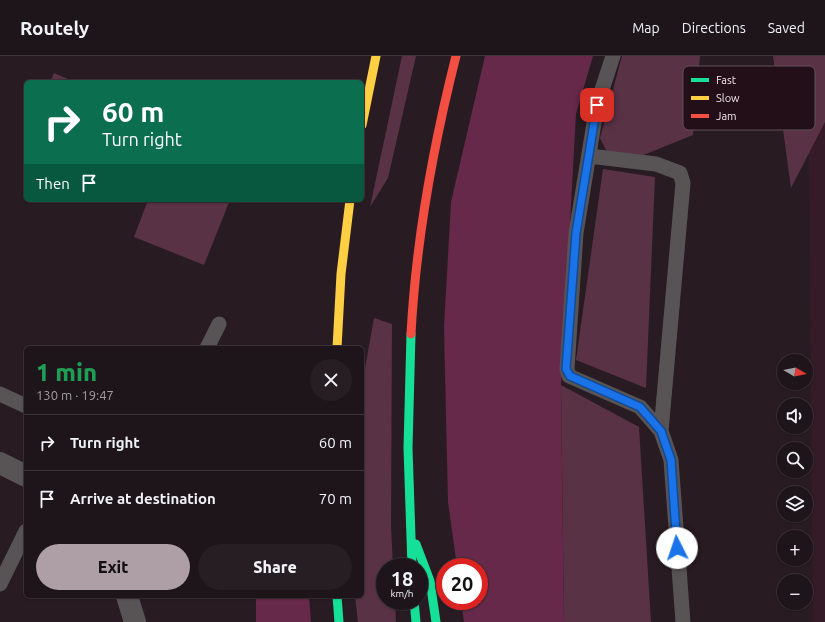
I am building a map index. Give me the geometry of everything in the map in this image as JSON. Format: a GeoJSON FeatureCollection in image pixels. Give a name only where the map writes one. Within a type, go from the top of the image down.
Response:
{"type":"FeatureCollection","features":[{"type":"Feature","properties":{"kind":"highway"},"geometry":{"type":"LineString","coordinates":[[364,115],[376,56]]}},
{"type":"Feature","properties":{"kind":"highway"},"geometry":{"type":"LineString","coordinates":[[411,558],[409,527],[408,385],[418,249],[440,121],[456,56]]}},
{"type":"Feature","properties":{"kind":"highway"},"geometry":{"type":"LineString","coordinates":[[337,346],[341,274],[350,202]]}},
{"type":"Feature","properties":{"kind":"highway"},"geometry":{"type":"LineString","coordinates":[[409,527],[430,581],[436,622]]}},
{"type":"Feature","properties":{"kind":"highway"},"geometry":{"type":"LineString","coordinates":[[338,598],[340,622]]}},
{"type":"Feature","properties":{"kind":"highway"},"geometry":{"type":"LineString","coordinates":[[415,610],[416,622]]}},
{"type":"Feature","properties":{"kind":"street"},"geometry":{"type":"LineString","coordinates":[[0,463],[24,475]]}},
{"type":"Feature","properties":{"kind":"street"},"geometry":{"type":"LineString","coordinates":[[128,598],[135,622]]}},
{"type":"Feature","properties":{"kind":"lane"},"geometry":{"type":"LineString","coordinates":[[613,56],[597,105],[576,233],[566,369],[570,376],[640,407],[661,431],[671,460],[683,622]]}},
{"type":"Feature","properties":{"kind":"lane"},"geometry":{"type":"LineString","coordinates":[[589,156],[656,164],[680,173],[683,183],[661,431]]}},
{"type":"Feature","properties":{"kind":"lane"},"geometry":{"type":"LineString","coordinates":[[208,346],[219,324]]}},
{"type":"Feature","properties":{"kind":"lane"},"geometry":{"type":"LineString","coordinates":[[0,394],[24,405]]}},
{"type":"Feature","properties":{"kind":"lane"},"geometry":{"type":"LineString","coordinates":[[0,584],[24,535]]}},
{"type":"Feature","properties":{"kind":"shaded area"},"geometry":{"type":"Polygon","coordinates":[[[402,56],[416,56],[388,178],[370,207],[402,56]]]}},
{"type":"Feature","properties":{"kind":"shaded area"},"geometry":{"type":"Polygon","coordinates":[[[485,56],[593,56],[576,114],[561,385],[564,622],[464,622],[462,610],[488,610],[488,558],[456,558],[448,502],[444,327],[451,202],[485,56]]]}},
{"type":"Feature","properties":{"kind":"shaded area"},"geometry":{"type":"Polygon","coordinates":[[[622,56],[700,56],[699,66],[683,66],[683,130],[693,130],[693,135],[641,156],[609,156],[600,138],[622,56]]]}},
{"type":"Feature","properties":{"kind":"shaded area"},"geometry":{"type":"Polygon","coordinates":[[[773,56],[825,56],[825,122],[791,188],[783,130],[815,130],[815,66],[774,66],[773,56]]]}},
{"type":"Feature","properties":{"kind":"shaded area"},"geometry":{"type":"Polygon","coordinates":[[[808,56],[825,56],[825,622],[813,622],[813,486],[812,478],[813,478],[813,442],[811,442],[811,434],[813,434],[813,398],[811,398],[811,390],[813,390],[813,354],[811,354],[809,130],[815,130],[815,66],[808,66],[808,56]]]}},
{"type":"Feature","properties":{"kind":"shaded area"},"geometry":{"type":"Polygon","coordinates":[[[54,73],[70,80],[51,80],[54,73]]]}},
{"type":"Feature","properties":{"kind":"shaded area"},"geometry":{"type":"Polygon","coordinates":[[[603,169],[655,177],[646,388],[576,360],[603,169]]]}},
{"type":"Feature","properties":{"kind":"shaded area"},"geometry":{"type":"Polygon","coordinates":[[[147,202],[229,202],[204,265],[134,237],[147,202]]]}},
{"type":"Feature","properties":{"kind":"shaded area"},"geometry":{"type":"Polygon","coordinates":[[[374,318],[392,324],[391,526],[393,558],[376,558],[376,610],[395,610],[396,622],[358,622],[355,598],[364,598],[364,374],[374,318]]]}},
{"type":"Feature","properties":{"kind":"shaded area"},"geometry":{"type":"Polygon","coordinates":[[[561,385],[639,427],[651,622],[564,622],[561,385]]]}},
{"type":"Feature","properties":{"kind":"shaded area"},"geometry":{"type":"Polygon","coordinates":[[[256,598],[309,598],[311,622],[256,622],[256,598]]]}},
{"type":"Feature","properties":{"kind":"traffic: fast"},"geometry":{"type":"LineString","coordinates":[[411,334],[408,448],[412,558]]}},
{"type":"Feature","properties":{"kind":"traffic: fast"},"geometry":{"type":"LineString","coordinates":[[416,544],[430,581],[436,622]]}},
{"type":"Feature","properties":{"kind":"traffic: fast"},"geometry":{"type":"LineString","coordinates":[[337,598],[339,622]]}},
{"type":"Feature","properties":{"kind":"traffic: fast"},"geometry":{"type":"LineString","coordinates":[[415,610],[416,622]]}},
{"type":"Feature","properties":{"kind":"traffic: slow"},"geometry":{"type":"LineString","coordinates":[[364,115],[376,56]]}},
{"type":"Feature","properties":{"kind":"traffic: slow"},"geometry":{"type":"LineString","coordinates":[[337,346],[341,274],[350,202]]}},
{"type":"Feature","properties":{"kind":"traffic: jam"},"geometry":{"type":"LineString","coordinates":[[411,334],[413,299],[421,228],[440,124],[456,56]]}},
{"type":"Feature","properties":{"kind":"route"},"geometry":{"type":"LineString","coordinates":[[597,105],[576,233],[566,369],[570,376],[640,407],[661,431],[671,460],[677,548]]}}]}
